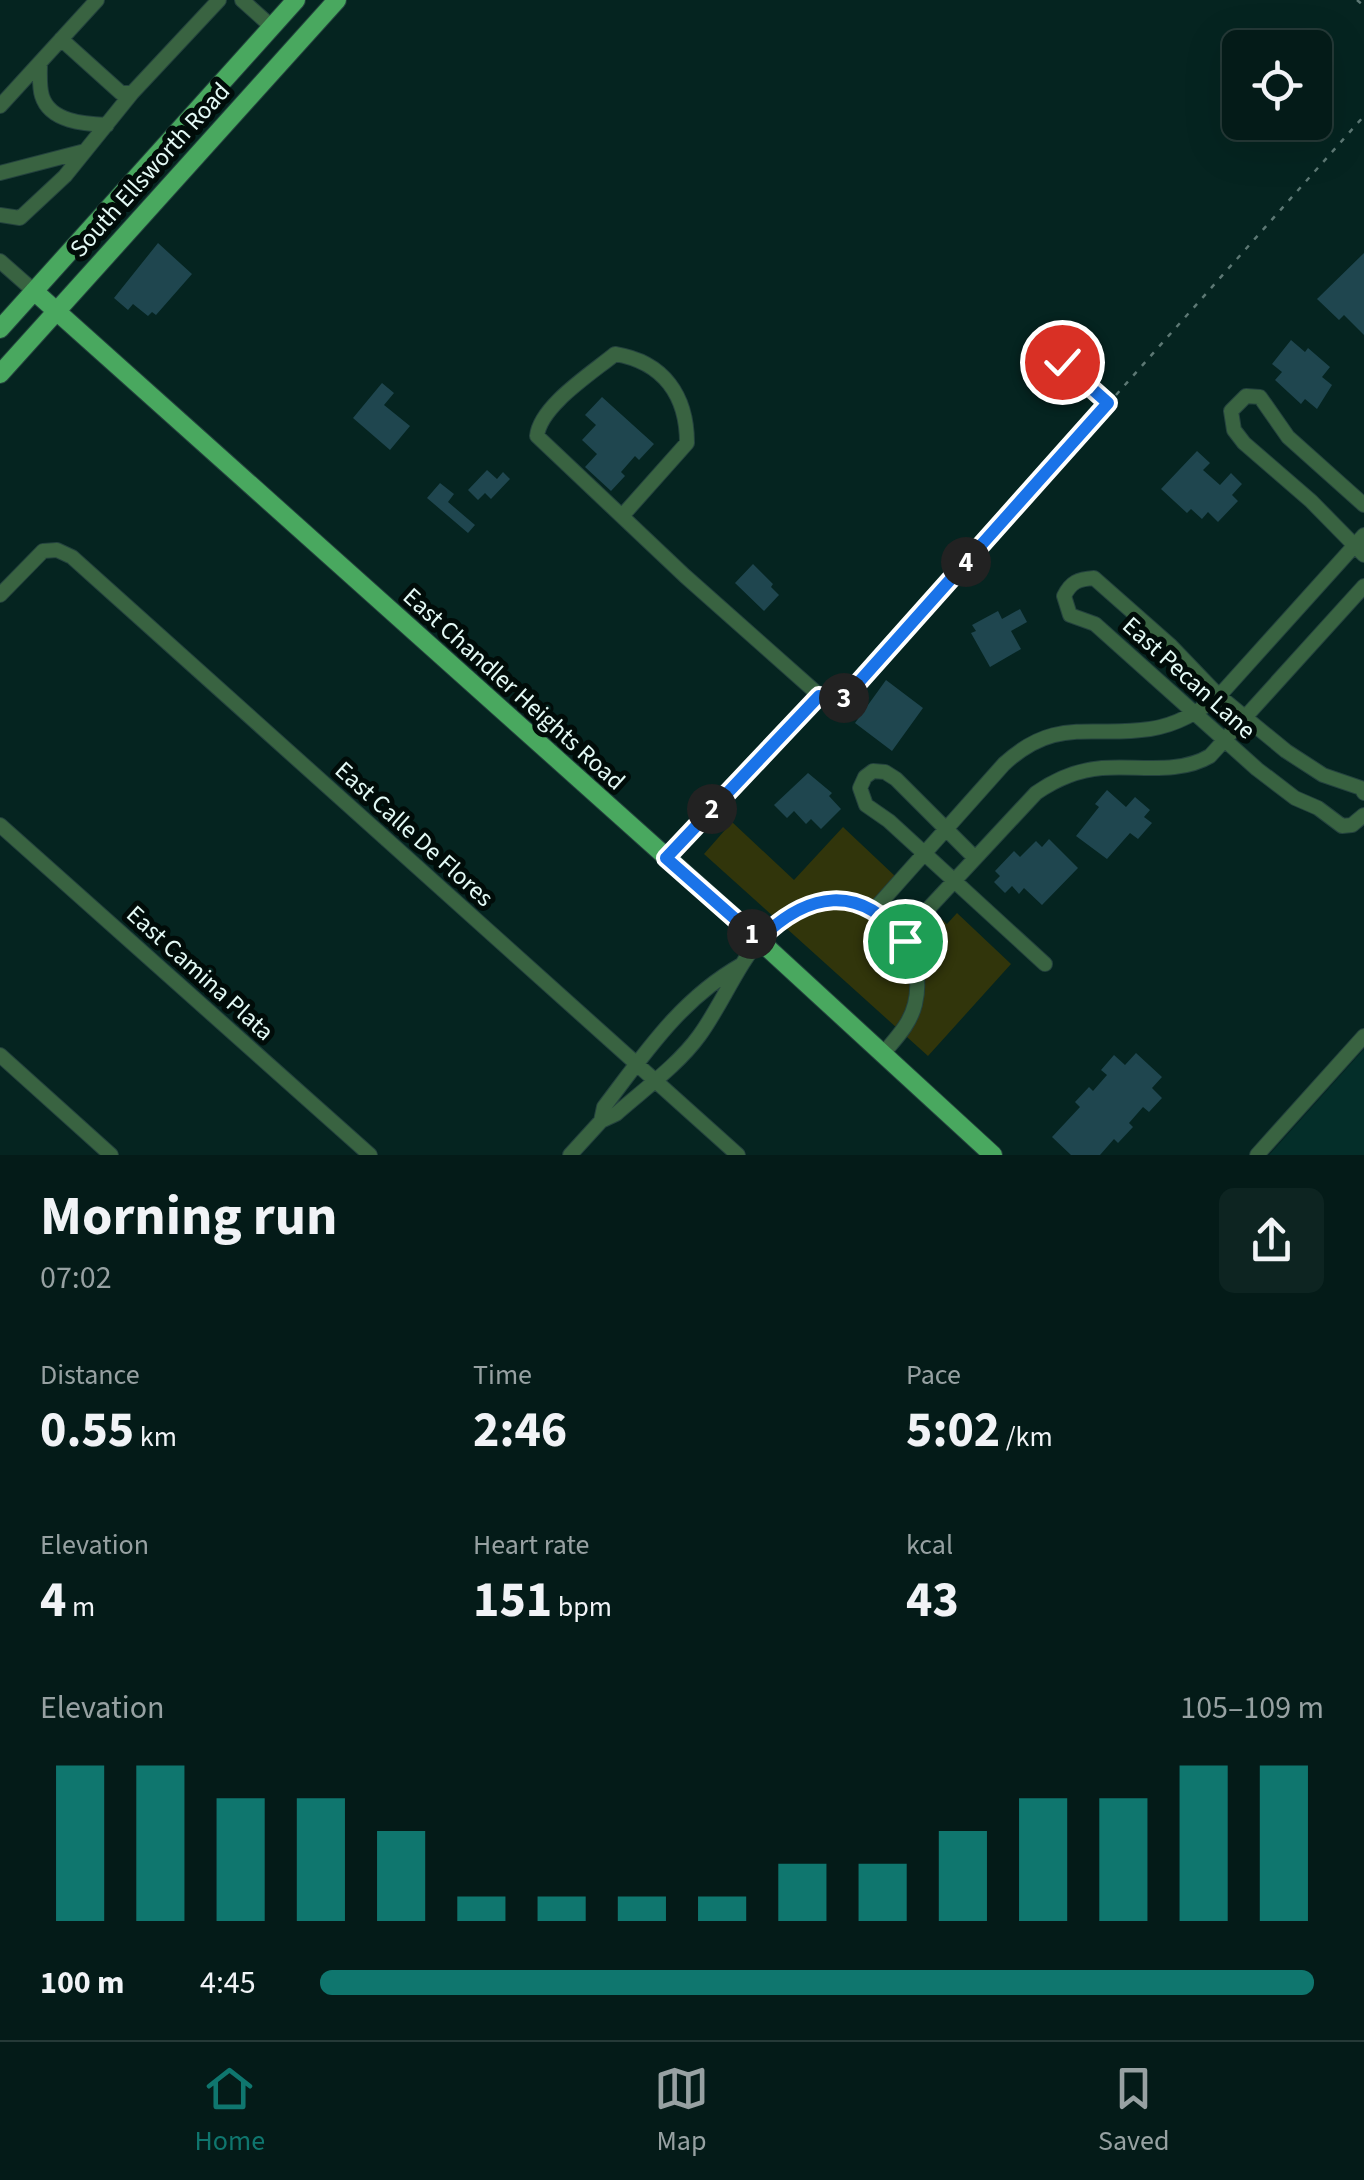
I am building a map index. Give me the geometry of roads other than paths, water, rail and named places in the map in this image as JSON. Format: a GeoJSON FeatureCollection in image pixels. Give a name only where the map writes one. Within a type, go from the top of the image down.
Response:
{"type":"FeatureCollection","features":[{"type":"Feature","properties":{"kind":"main road","name":"South Ellsworth Road"},"geometry":{"type":"LineString","coordinates":[[0,329],[296,0]]}},
{"type":"Feature","properties":{"kind":"main road","name":"South Ellsworth Road"},"geometry":{"type":"LineString","coordinates":[[0,374],[337,0]]}},
{"type":"Feature","properties":{"kind":"main road","name":"East Chandler Heights Road"},"geometry":{"type":"LineString","coordinates":[[34,291],[759,940],[993,1155]]}},
{"type":"Feature","properties":{"kind":"street"},"geometry":{"type":"LineString","coordinates":[[0,106],[97,0]]}},
{"type":"Feature","properties":{"kind":"street"},"geometry":{"type":"LineString","coordinates":[[0,215],[20,218],[65,176],[132,94],[220,0]]}},
{"type":"Feature","properties":{"kind":"street"},"geometry":{"type":"LineString","coordinates":[[242,0],[272,27]]}},
{"type":"Feature","properties":{"kind":"street"},"geometry":{"type":"LineString","coordinates":[[61,39],[121,93],[132,94]]}},
{"type":"Feature","properties":{"kind":"street"},"geometry":{"type":"LineString","coordinates":[[40,63],[42,96],[48,106],[73,122],[107,124]]}},
{"type":"Feature","properties":{"kind":"street"},"geometry":{"type":"LineString","coordinates":[[0,173],[85,151]]}},
{"type":"Feature","properties":{"kind":"street","name":"East Chandler Heights Road"},"geometry":{"type":"LineString","coordinates":[[0,261],[34,291]]}},
{"type":"Feature","properties":{"kind":"street"},"geometry":{"type":"LineString","coordinates":[[622,516],[687,444],[687,424],[683,405],[662,374],[643,360],[616,354],[552,407],[538,423],[537,436],[622,516],[819,696],[842,701],[1108,403],[1046,347]]}},
{"type":"Feature","properties":{"kind":"street"},"geometry":{"type":"LineString","coordinates":[[873,911],[1004,764],[1028,745],[1073,730],[1153,729],[1196,714],[1219,696],[1361,545],[1244,444],[1234,430],[1231,410],[1246,396],[1260,397],[1288,438],[1364,505]]}},
{"type":"Feature","properties":{"kind":"street","name":"East Calle De Flores"},"geometry":{"type":"LineString","coordinates":[[0,595],[43,551],[57,550],[87,571],[738,1155]]}},
{"type":"Feature","properties":{"kind":"street","name":"East Pecan Lane"},"geometry":{"type":"LineString","coordinates":[[1364,793],[1361,788],[1302,763],[1219,696],[1171,646],[1094,578],[1081,578],[1070,584],[1064,596],[1070,615],[1095,624],[1224,741],[1295,798],[1318,808],[1342,826],[1352,826],[1364,816]]}},
{"type":"Feature","properties":{"kind":"street"},"geometry":{"type":"LineString","coordinates":[[902,936],[1036,793],[1058,780],[1102,768],[1188,766],[1210,756],[1364,586]]}},
{"type":"Feature","properties":{"kind":"street"},"geometry":{"type":"LineString","coordinates":[[666,858],[819,696]]}},
{"type":"Feature","properties":{"kind":"street"},"geometry":{"type":"LineString","coordinates":[[975,858],[896,779],[874,770],[865,776],[860,788],[866,806],[888,820],[1044,964]]}},
{"type":"Feature","properties":{"kind":"street","name":"East Camina Plata"},"geometry":{"type":"LineString","coordinates":[[0,825],[370,1155]]}},
{"type":"Feature","properties":{"kind":"street"},"geometry":{"type":"LineString","coordinates":[[570,1155],[600,1121],[616,1114],[698,1039],[759,940],[788,914],[821,901],[853,902],[882,916],[902,936],[915,965],[915,1005],[905,1028],[882,1055]]}},
{"type":"Feature","properties":{"kind":"street"},"geometry":{"type":"LineString","coordinates":[[600,1121],[604,1107],[670,1020],[716,979],[741,964]]}},
{"type":"Feature","properties":{"kind":"street"},"geometry":{"type":"LineString","coordinates":[[1258,1155],[1364,1036]]}},
{"type":"Feature","properties":{"kind":"street"},"geometry":{"type":"LineString","coordinates":[[0,1054],[111,1155]]}}]}
